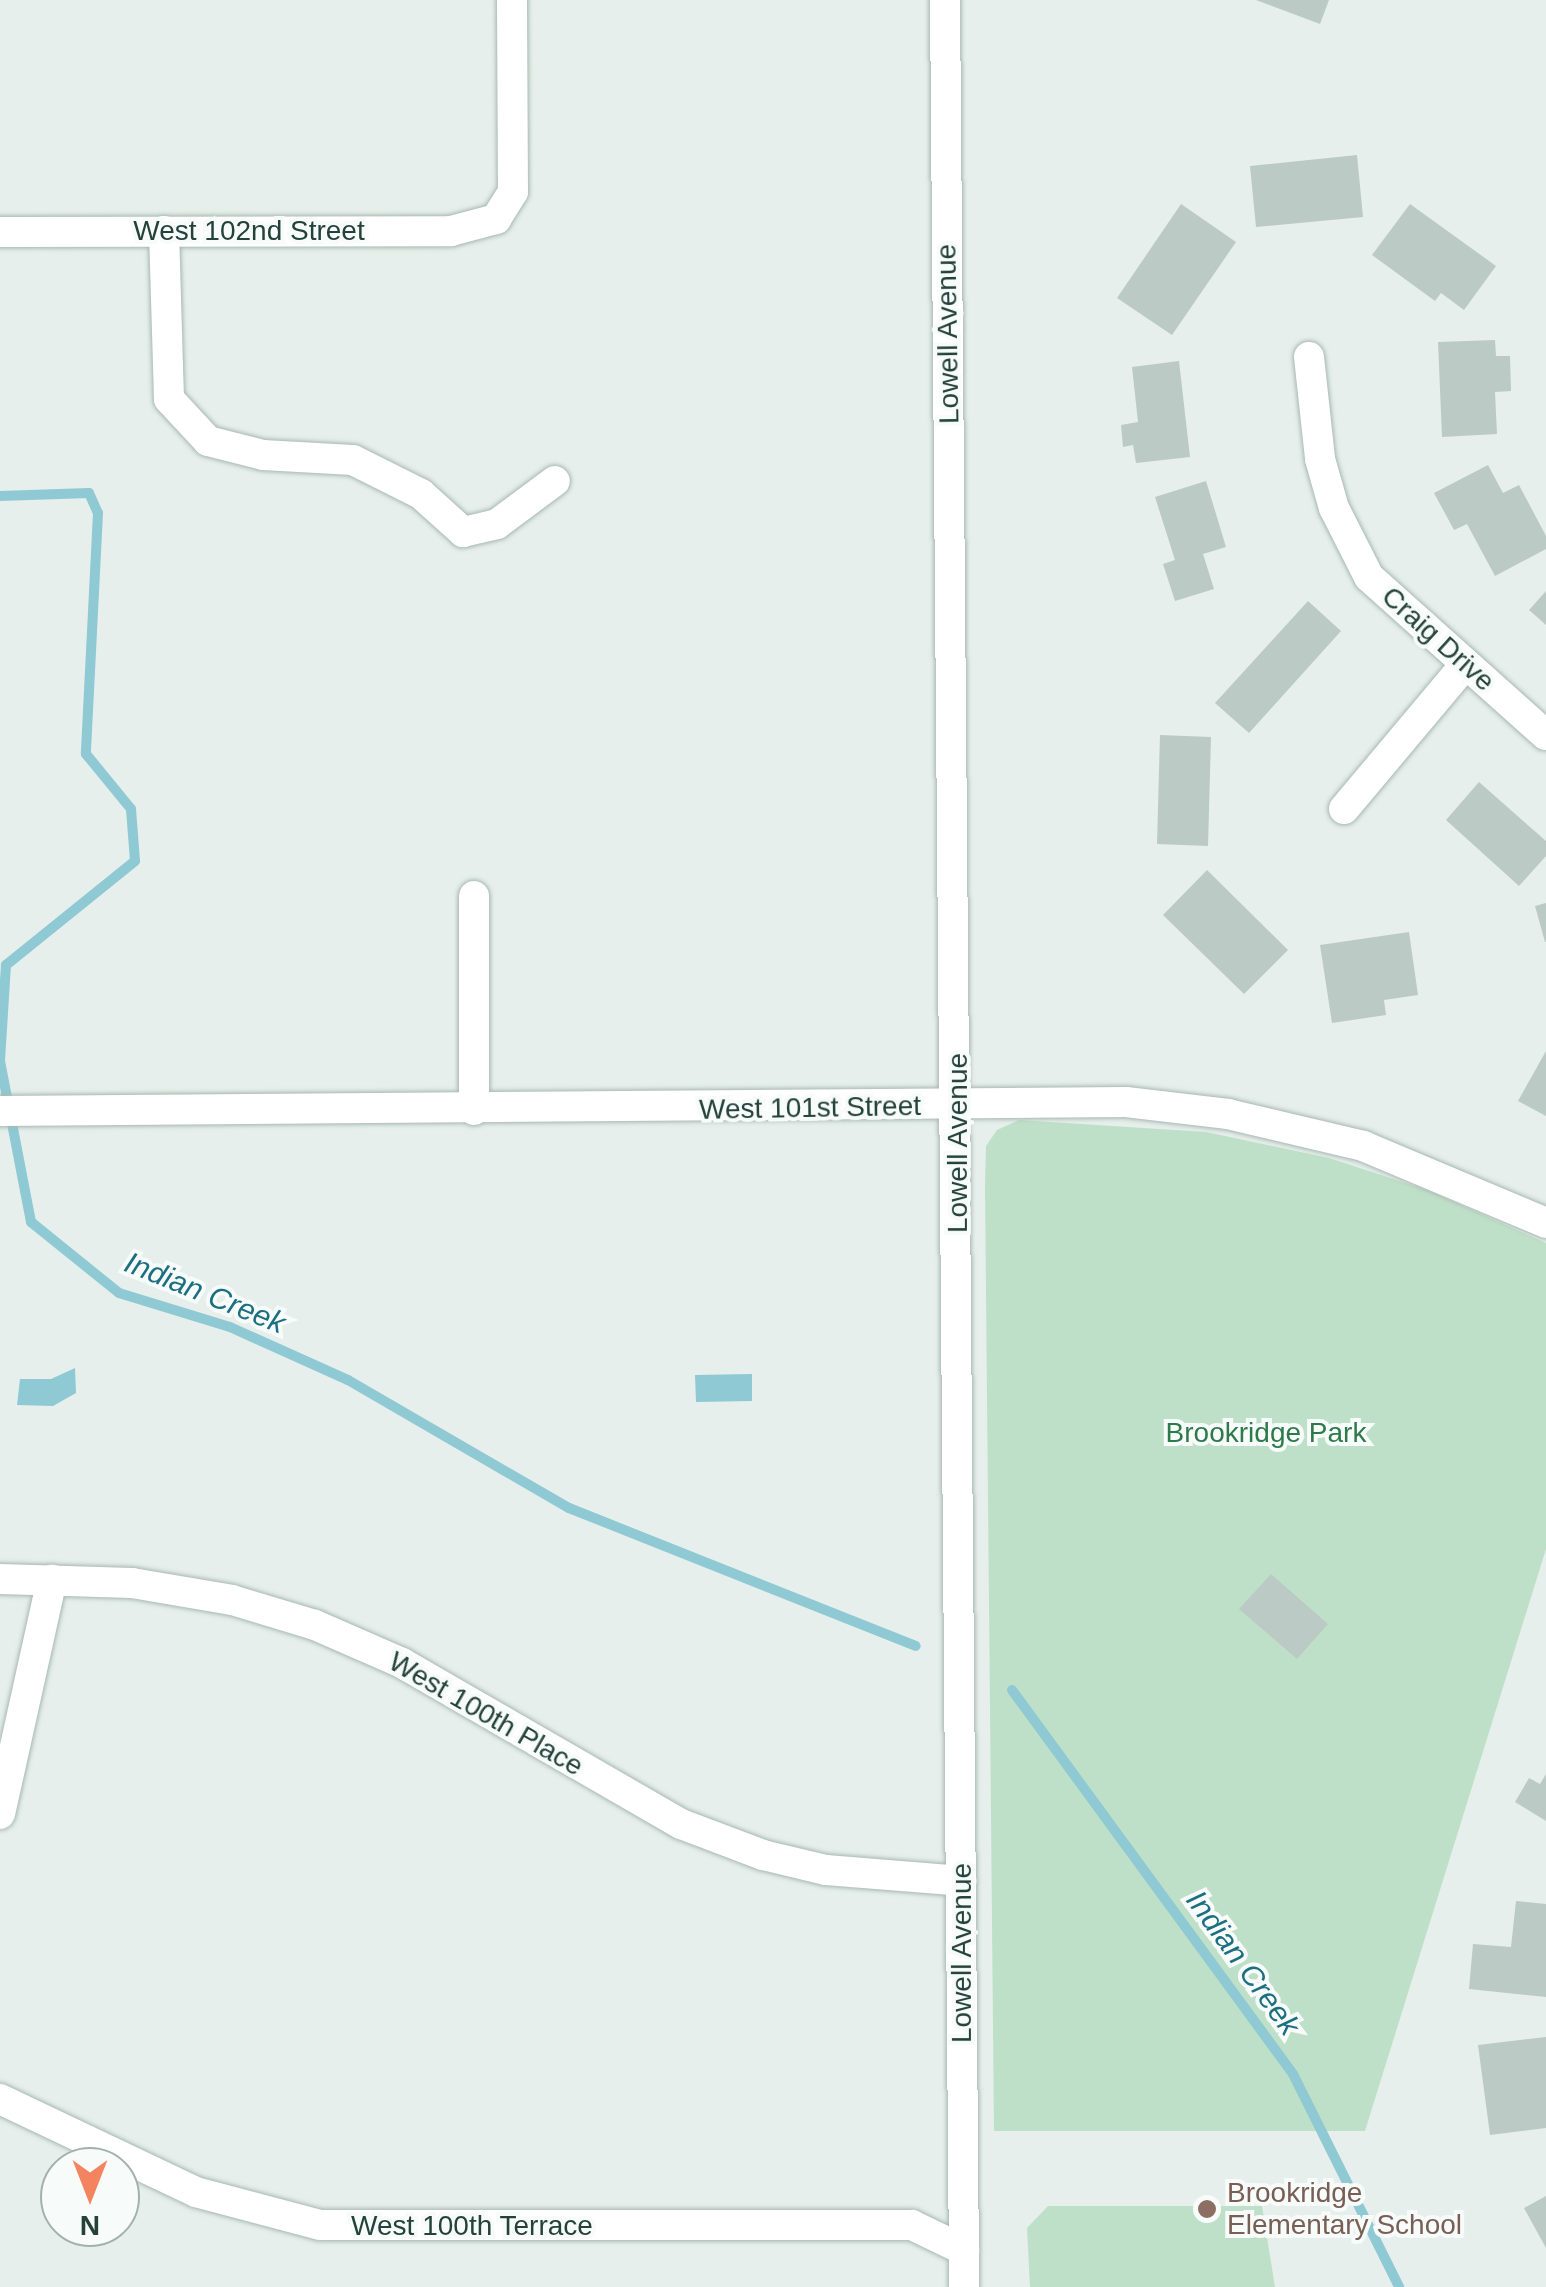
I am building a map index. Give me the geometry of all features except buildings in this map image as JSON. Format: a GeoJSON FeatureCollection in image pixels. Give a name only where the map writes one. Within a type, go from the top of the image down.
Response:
{"type":"FeatureCollection","features":[{"type":"Feature","properties":{"kind":"street","name":"West 102nd Street"},"geometry":{"type":"LineString","coordinates":[[0,232],[450,231],[496,219],[513,192],[512,0]]}},
{"type":"Feature","properties":{"kind":"street","name":"Lowell Avenue"},"geometry":{"type":"LineString","coordinates":[[944,0],[958,1104],[964,2287]]}},
{"type":"Feature","properties":{"kind":"street"},"geometry":{"type":"LineString","coordinates":[[164,231],[170,399],[208,441],[263,455],[352,460],[421,494],[464,532],[496,524],[555,481]]}},
{"type":"Feature","properties":{"kind":"street","name":"Craig Drive"},"geometry":{"type":"LineString","coordinates":[[1309,357],[1320,459],[1351,547],[1394,604],[1546,735]]}},
{"type":"Feature","properties":{"kind":"street"},"geometry":{"type":"LineString","coordinates":[[1344,809],[1465,665]]}},
{"type":"Feature","properties":{"kind":"street"},"geometry":{"type":"LineString","coordinates":[[474,896],[474,1110]]}},
{"type":"Feature","properties":{"kind":"street","name":"West 101st Street"},"geometry":{"type":"LineString","coordinates":[[0,1111],[1126,1102],[1228,1114],[1362,1146],[1546,1223]]}},
{"type":"Feature","properties":{"kind":"street","name":"West 100th Place"},"geometry":{"type":"LineString","coordinates":[[0,1579],[132,1584],[232,1600],[315,1625],[402,1663],[681,1824],[763,1856],[826,1870],[962,1881]]}},
{"type":"Feature","properties":{"kind":"street"},"geometry":{"type":"LineString","coordinates":[[0,1814],[52,1580]]}},
{"type":"Feature","properties":{"kind":"street","name":"West 100th Terrace"},"geometry":{"type":"LineString","coordinates":[[0,2098],[196,2192],[320,2225],[912,2225],[964,2250]]}},
{"type":"Feature","properties":{"kind":"green space","name":"Brookridge Park"},"geometry":{"type":"Polygon","coordinates":[[[1019,1120],[1206,1132],[1329,1158],[1427,1190],[1546,1243],[1546,1549],[1365,2131],[994,2131],[985,1185],[986,1146],[997,1130],[1019,1120]]]}},
{"type":"Feature","properties":{"kind":"green space"},"geometry":{"type":"Polygon","coordinates":[[[1048,2206],[1262,2206],[1275,2287],[1030,2287],[1027,2228],[1048,2206]]]}},
{"type":"Feature","properties":{"kind":"water"},"geometry":{"type":"Polygon","coordinates":[[[75,1368],[76,1393],[53,1406],[17,1405],[20,1379],[51,1379],[75,1368]]]}},
{"type":"Feature","properties":{"kind":"water"},"geometry":{"type":"Polygon","coordinates":[[[752,1374],[752,1401],[696,1402],[695,1375],[752,1374]]]}},
{"type":"Feature","properties":{"kind":"waterway","name":"Indian Creek"},"geometry":{"type":"LineString","coordinates":[[0,496],[89,493],[98,513],[86,754],[131,809],[135,861],[6,965],[0,1061],[31,1222],[119,1293],[230,1327],[348,1380],[569,1508],[915,1646]]}},
{"type":"Feature","properties":{"kind":"waterway","name":"Indian Creek"},"geometry":{"type":"LineString","coordinates":[[1012,1690],[1293,2074],[1399,2287]]}},
{"type":"Feature","properties":{"kind":"place","name":"Brookridge Elementary School"},"geometry":{"type":"Point","coordinates":[1207,2209]}}]}
